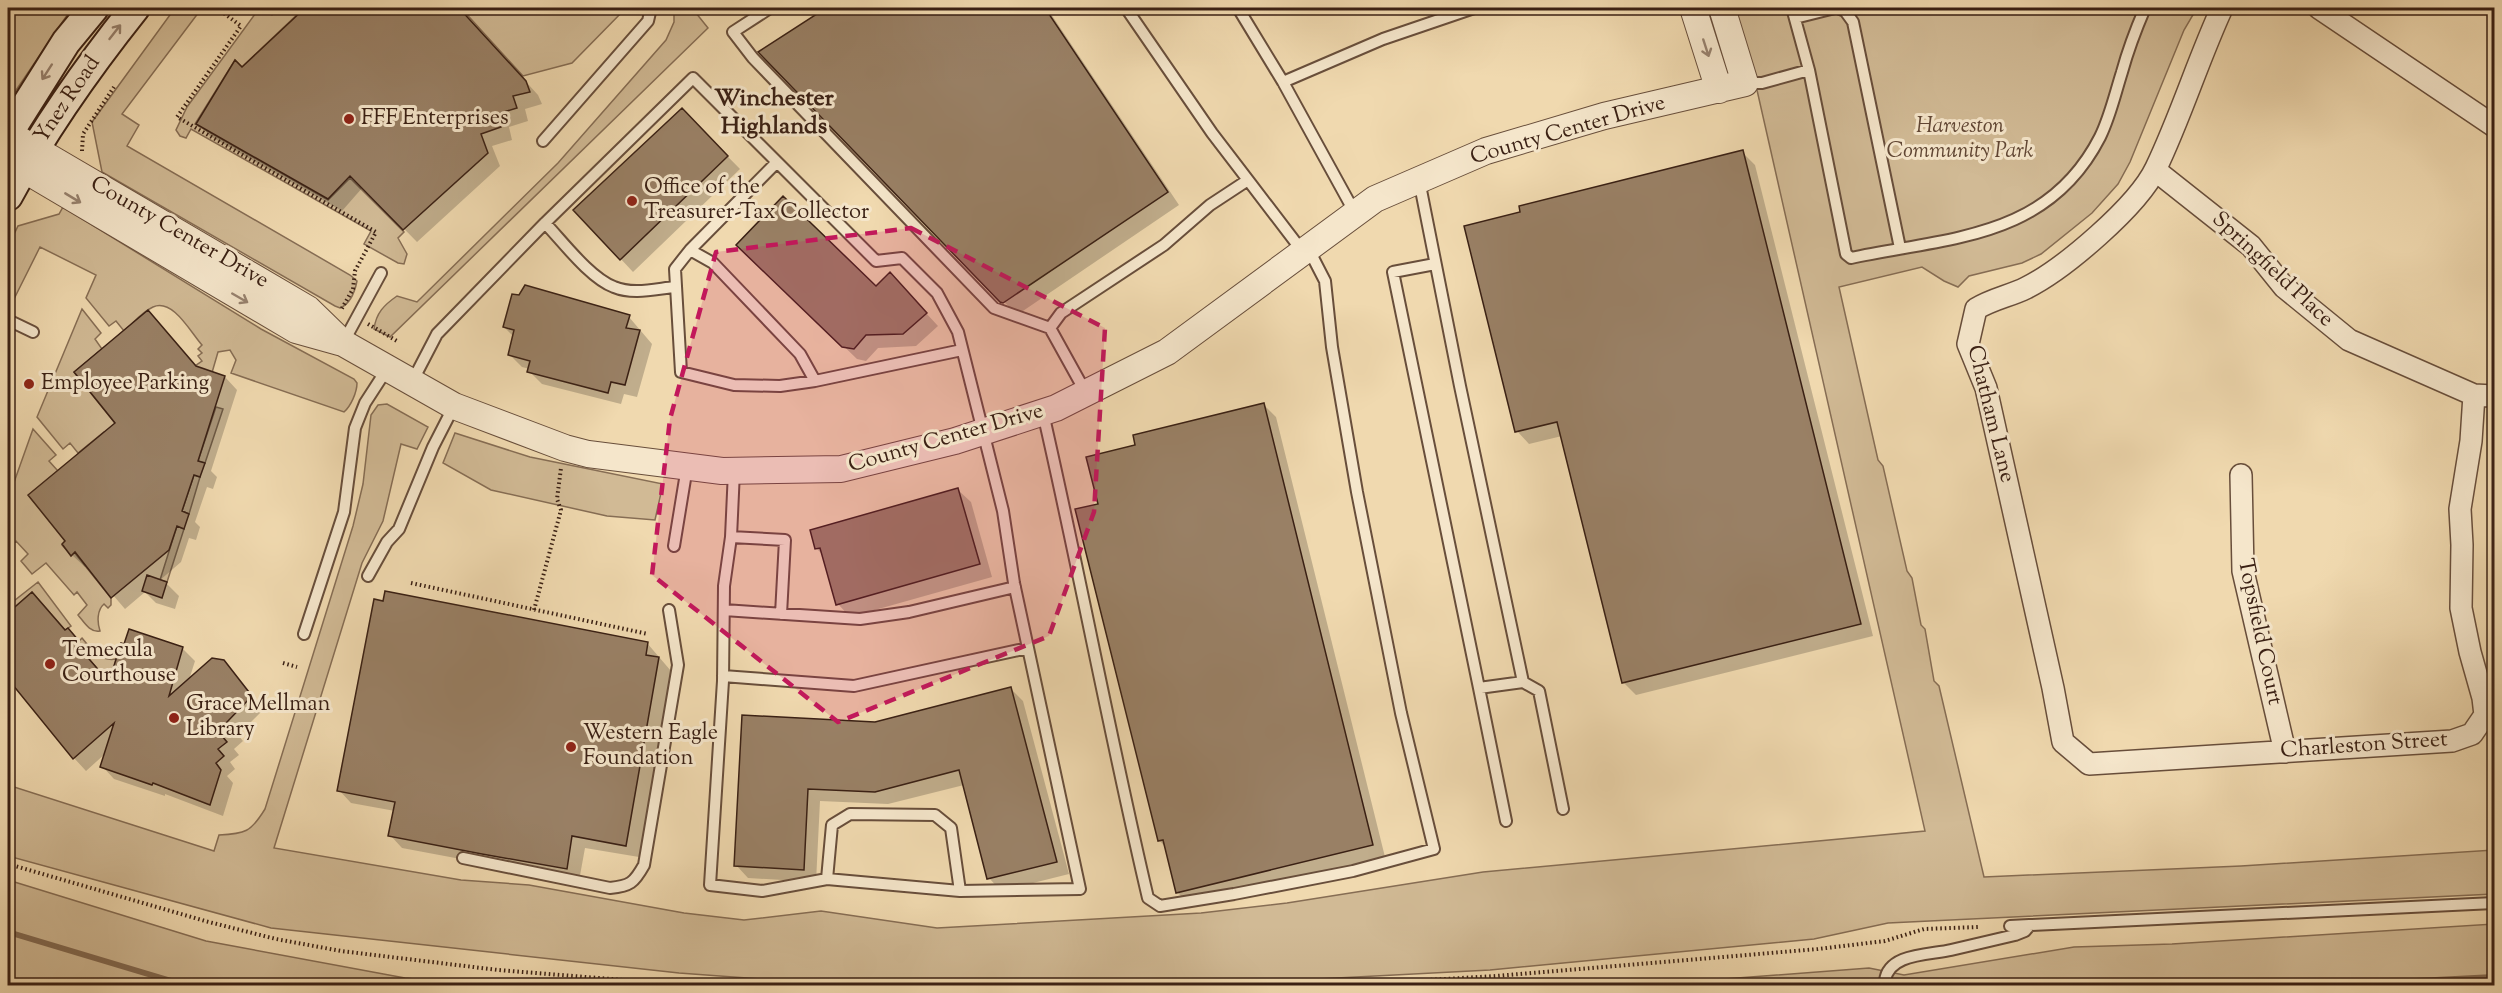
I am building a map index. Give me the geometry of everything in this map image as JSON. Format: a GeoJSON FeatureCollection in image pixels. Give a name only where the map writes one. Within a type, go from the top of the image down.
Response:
{"type":"FeatureCollection","features":[{"type":"Feature","properties":{"kind":"main road","name":"Ynez Road"},"geometry":{"type":"LineString","coordinates":[[8,133],[66,42],[94,8]]}},
{"type":"Feature","properties":{"kind":"main road","name":"Ynez Road"},"geometry":{"type":"LineString","coordinates":[[8,196],[22,159],[135,8]]}},
{"type":"Feature","properties":{"kind":"street"},"geometry":{"type":"LineString","coordinates":[[1693,8],[1719,90]]}},
{"type":"Feature","properties":{"kind":"street"},"geometry":{"type":"LineString","coordinates":[[1722,8],[1745,83]]}},
{"type":"Feature","properties":{"kind":"street","name":"Chatham Lane"},"geometry":{"type":"LineString","coordinates":[[2088,764],[2062,742],[2053,688],[1986,388],[1968,344],[1976,309],[1992,299],[2026,288],[2076,253],[2123,212],[2155,170],[2222,8]]}},
{"type":"Feature","properties":{"kind":"street"},"geometry":{"type":"LineString","coordinates":[[2319,8],[2494,126]]}},
{"type":"Feature","properties":{"kind":"street","name":"County Center Drive"},"geometry":{"type":"LineString","coordinates":[[8,133],[22,159],[296,330],[342,343],[454,406],[565,448],[588,454],[734,470],[841,469],[982,433],[1042,412],[1086,393],[1167,352],[1375,198],[1486,151],[1604,116],[1745,83]]}},
{"type":"Feature","properties":{"kind":"street","name":"Springfield Place"},"geometry":{"type":"LineString","coordinates":[[2155,170],[2251,246],[2284,287],[2349,340],[2484,396]]}},
{"type":"Feature","properties":{"kind":"street","name":"Charleston Street"},"geometry":{"type":"LineString","coordinates":[[2088,764],[2452,741],[2472,734],[2485,715],[2461,608],[2460,509],[2471,441],[2484,396]]}},
{"type":"Feature","properties":{"kind":"street","name":"Topsfield Court"},"geometry":{"type":"LineString","coordinates":[[2241,475],[2243,571],[2285,752]]}},
{"type":"Feature","properties":{"kind":"lane"},"geometry":{"type":"LineString","coordinates":[[543,141],[648,21],[651,8]]}},
{"type":"Feature","properties":{"kind":"lane"},"geometry":{"type":"LineString","coordinates":[[770,8],[733,32],[753,58],[994,308],[1050,327],[1086,393]]}},
{"type":"Feature","properties":{"kind":"lane"},"geometry":{"type":"LineString","coordinates":[[1042,412],[1066,514],[1121,784],[1148,898],[1160,906],[1234,894],[1353,871],[1434,849],[1401,714],[1357,492],[1332,346],[1325,281],[1305,250],[1212,133],[1126,8]]}},
{"type":"Feature","properties":{"kind":"lane"},"geometry":{"type":"LineString","coordinates":[[1238,8],[1283,81],[1355,214]]}},
{"type":"Feature","properties":{"kind":"lane"},"geometry":{"type":"LineString","coordinates":[[1283,81],[1383,39],[1474,8]]}},
{"type":"Feature","properties":{"kind":"lane"},"geometry":{"type":"LineString","coordinates":[[1900,248],[1853,22],[1845,11],[1837,8],[1793,13],[1809,70],[1846,254],[1851,258],[1990,231],[2027,215],[2060,190],[2081,168],[2100,137],[2145,8]]}},
{"type":"Feature","properties":{"kind":"lane"},"geometry":{"type":"LineString","coordinates":[[1745,83],[1762,83],[1809,70]]}},
{"type":"Feature","properties":{"kind":"lane"},"geometry":{"type":"LineString","coordinates":[[412,383],[437,334],[545,223],[693,78],[876,261],[902,258],[930,286],[945,306],[957,332],[1003,511],[1015,587],[1080,889],[960,891],[827,879],[762,891],[710,885],[723,676],[724,586],[731,537],[734,470]]}},
{"type":"Feature","properties":{"kind":"lane"},"geometry":{"type":"LineString","coordinates":[[777,162],[690,249],[675,269],[681,372],[734,385],[780,386],[815,381],[962,350]]}},
{"type":"Feature","properties":{"kind":"lane"},"geometry":{"type":"LineString","coordinates":[[1050,327],[1061,313],[1164,244],[1210,205],[1248,180]]}},
{"type":"Feature","properties":{"kind":"lane"},"geometry":{"type":"LineString","coordinates":[[1419,180],[1523,682]]}},
{"type":"Feature","properties":{"kind":"lane"},"geometry":{"type":"LineString","coordinates":[[545,223],[595,274],[614,287],[635,291],[675,287]]}},
{"type":"Feature","properties":{"kind":"lane"},"geometry":{"type":"LineString","coordinates":[[690,249],[713,263],[800,354],[815,381]]}},
{"type":"Feature","properties":{"kind":"lane"},"geometry":{"type":"LineString","coordinates":[[1435,264],[1393,273],[1506,821]]}},
{"type":"Feature","properties":{"kind":"lane"},"geometry":{"type":"LineString","coordinates":[[342,343],[381,273]]}},
{"type":"Feature","properties":{"kind":"lane"},"geometry":{"type":"LineString","coordinates":[[8,320],[33,332]]}},
{"type":"Feature","properties":{"kind":"lane"},"geometry":{"type":"LineString","coordinates":[[304,634],[344,512],[356,428],[365,403],[387,369]]}},
{"type":"Feature","properties":{"kind":"lane"},"geometry":{"type":"LineString","coordinates":[[368,576],[387,542],[399,529],[433,447],[454,406]]}},
{"type":"Feature","properties":{"kind":"lane"},"geometry":{"type":"LineString","coordinates":[[674,546],[687,466]]}},
{"type":"Feature","properties":{"kind":"lane"},"geometry":{"type":"LineString","coordinates":[[731,537],[785,540],[781,614]]}},
{"type":"Feature","properties":{"kind":"lane"},"geometry":{"type":"LineString","coordinates":[[724,610],[860,619],[909,612],[1015,587]]}},
{"type":"Feature","properties":{"kind":"lane"},"geometry":{"type":"LineString","coordinates":[[463,858],[610,888],[628,886],[638,876],[644,865],[678,665],[669,609]]}},
{"type":"Feature","properties":{"kind":"lane"},"geometry":{"type":"LineString","coordinates":[[723,676],[854,686],[1028,648]]}},
{"type":"Feature","properties":{"kind":"lane"},"geometry":{"type":"LineString","coordinates":[[1479,688],[1523,682],[1539,691],[1563,809]]}},
{"type":"Feature","properties":{"kind":"lane"},"geometry":{"type":"LineString","coordinates":[[827,879],[832,825],[850,814],[935,816],[951,828],[960,891]]}},
{"type":"Feature","properties":{"kind":"lane"},"geometry":{"type":"LineString","coordinates":[[2010,926],[2494,903]]}},
{"type":"Feature","properties":{"kind":"lane"},"geometry":{"type":"LineString","coordinates":[[1885,981],[1886,973],[1891,967],[1916,955],[1948,951],[2015,935],[2025,931],[2030,925]]}},
{"type":"Feature","properties":{"kind":"path"},"geometry":{"type":"LineString","coordinates":[[217,8],[241,26],[177,117],[376,232],[355,271],[353,289],[341,310]]}},
{"type":"Feature","properties":{"kind":"path"},"geometry":{"type":"LineString","coordinates":[[534,610],[561,510],[557,499],[557,487],[565,448]]}},
{"type":"Feature","properties":{"kind":"path"},"geometry":{"type":"LineString","coordinates":[[411,583],[648,634]]}},
{"type":"Feature","properties":{"kind":"path"},"geometry":{"type":"LineString","coordinates":[[283,663],[297,667]]}},
{"type":"Feature","properties":{"kind":"path"},"geometry":{"type":"LineString","coordinates":[[8,864],[235,929],[341,951],[498,970],[699,986]]}},
{"type":"Feature","properties":{"kind":"path"},"geometry":{"type":"LineString","coordinates":[[1323,986],[1496,976],[1818,949],[1885,941],[1924,929],[2010,926]]}},
{"type":"Feature","properties":{"kind":"highlighted area"},"geometry":{"type":"Polygon","coordinates":[[[911,228],[1105,328],[1094,512],[1049,636],[838,722],[652,575],[670,419],[716,252],[911,228]]]}},
{"type":"Feature","properties":{"kind":"green space"},"geometry":{"type":"Polygon","coordinates":[[[8,8],[72,8],[8,102],[8,8]]]}},
{"type":"Feature","properties":{"kind":"green space"},"geometry":{"type":"Polygon","coordinates":[[[175,8],[202,8],[122,114],[139,125],[127,146],[350,275],[357,281],[352,297],[344,306],[340,308],[335,306],[102,172],[92,122],[175,8]]]}},
{"type":"Feature","properties":{"kind":"green space"},"geometry":{"type":"Polygon","coordinates":[[[279,8],[304,8],[242,67],[235,60],[195,124],[328,200],[350,178],[404,232],[398,238],[407,254],[404,264],[364,244],[371,231],[191,129],[186,138],[180,136],[176,130],[187,107],[258,10],[272,15],[279,8]]]}},
{"type":"Feature","properties":{"kind":"green space"},"geometry":{"type":"Polygon","coordinates":[[[461,8],[626,8],[572,63],[523,76],[461,8]]]}},
{"type":"Feature","properties":{"kind":"green space"},"geometry":{"type":"Polygon","coordinates":[[[674,8],[692,8],[708,28],[390,337],[374,329],[381,310],[388,303],[397,296],[417,302],[558,163],[666,40],[674,22],[674,8]]]}},
{"type":"Feature","properties":{"kind":"green space","name":"Harveston Community Park"},"geometry":{"type":"Polygon","coordinates":[[[1732,8],[2197,8],[2184,30],[2130,162],[2118,184],[2092,213],[2041,254],[2022,263],[1969,276],[1958,287],[1922,267],[1839,287],[1878,460],[1883,466],[1907,571],[1912,578],[1921,625],[1925,629],[1934,681],[1939,686],[1984,877],[2241,866],[2494,850],[2494,894],[1888,923],[1814,939],[1490,970],[1185,986],[856,986],[679,973],[271,928],[8,856],[8,785],[214,851],[219,835],[235,834],[256,823],[265,809],[353,526],[363,484],[371,415],[378,405],[387,404],[428,427],[417,449],[401,444],[383,521],[362,563],[274,848],[461,880],[529,885],[684,913],[744,920],[821,911],[937,928],[1201,913],[1287,903],[1483,872],[1925,831],[1752,68],[1732,8]]]}},
{"type":"Feature","properties":{"kind":"green space"},"geometry":{"type":"Polygon","coordinates":[[[63,207],[261,329],[354,379],[357,387],[349,406],[344,412],[231,373],[236,360],[230,350],[218,352],[209,383],[195,366],[202,361],[198,356],[202,353],[198,349],[202,345],[181,318],[168,307],[153,307],[124,331],[116,321],[109,326],[86,298],[96,275],[40,247],[12,303],[8,302],[8,247],[18,226],[59,214],[63,207]]]}},
{"type":"Feature","properties":{"kind":"green space"},"geometry":{"type":"Polygon","coordinates":[[[82,309],[101,333],[95,339],[102,349],[74,372],[160,479],[104,432],[78,453],[70,443],[63,449],[37,417],[82,309]]]}},
{"type":"Feature","properties":{"kind":"green space"},"geometry":{"type":"Polygon","coordinates":[[[216,407],[223,409],[205,463],[198,461],[216,407]]]}},
{"type":"Feature","properties":{"kind":"green space"},"geometry":{"type":"Polygon","coordinates":[[[33,429],[56,455],[49,461],[58,471],[65,541],[62,545],[71,555],[74,552],[111,598],[111,605],[108,608],[104,604],[99,613],[100,631],[90,629],[85,624],[78,615],[87,605],[77,592],[74,595],[46,563],[32,574],[21,561],[28,554],[16,541],[8,549],[8,507],[12,488],[33,429]]]}},
{"type":"Feature","properties":{"kind":"green space"},"geometry":{"type":"Polygon","coordinates":[[[455,433],[530,457],[663,484],[655,520],[607,516],[491,490],[443,463],[455,433]]]}},
{"type":"Feature","properties":{"kind":"green space"},"geometry":{"type":"Polygon","coordinates":[[[194,475],[200,477],[189,514],[182,511],[194,475]]]}},
{"type":"Feature","properties":{"kind":"green space"},"geometry":{"type":"Polygon","coordinates":[[[177,526],[184,529],[167,582],[160,580],[177,526]]]}},
{"type":"Feature","properties":{"kind":"green space"},"geometry":{"type":"Polygon","coordinates":[[[38,582],[71,626],[65,630],[32,592],[8,613],[8,599],[11,597],[15,600],[38,582]]]}},
{"type":"Feature","properties":{"kind":"green space"},"geometry":{"type":"Polygon","coordinates":[[[82,638],[101,657],[116,659],[112,686],[76,644],[82,638]]]}},
{"type":"Feature","properties":{"kind":"green space"},"geometry":{"type":"Polygon","coordinates":[[[8,880],[206,941],[405,978],[473,985],[8,985],[8,880]]]}},
{"type":"Feature","properties":{"kind":"green space"},"geometry":{"type":"Polygon","coordinates":[[[2494,924],[2494,985],[1632,986],[1869,968],[1904,975],[2074,947],[2172,944],[2494,924]]]}},
{"type":"Feature","properties":{"kind":"building","name":"FFF Enterprises"},"geometry":{"type":"Polygon","coordinates":[[[305,8],[459,8],[526,81],[530,92],[513,96],[517,108],[497,114],[501,127],[481,134],[488,153],[403,230],[350,176],[328,199],[196,124],[235,60],[242,67],[305,8]]]}},
{"type":"Feature","properties":{"kind":"building"},"geometry":{"type":"Polygon","coordinates":[[[826,8],[1045,8],[1168,192],[1003,303],[1000,302],[758,52],[826,8]]]}},
{"type":"Feature","properties":{"kind":"building"},"geometry":{"type":"Polygon","coordinates":[[[682,108],[728,156],[620,260],[573,210],[682,108]]]}},
{"type":"Feature","properties":{"kind":"building"},"geometry":{"type":"Polygon","coordinates":[[[1743,150],[1861,624],[1622,683],[1557,422],[1515,432],[1464,226],[1520,212],[1519,206],[1743,150]]]}},
{"type":"Feature","properties":{"kind":"building"},"geometry":{"type":"Polygon","coordinates":[[[783,196],[876,286],[890,272],[927,313],[903,334],[866,335],[854,349],[842,347],[736,245],[783,196]]]}},
{"type":"Feature","properties":{"kind":"building"},"geometry":{"type":"Polygon","coordinates":[[[525,285],[630,315],[626,328],[640,330],[625,385],[611,382],[608,393],[527,372],[530,361],[508,355],[514,330],[503,327],[512,294],[519,295],[525,285]]]}},
{"type":"Feature","properties":{"kind":"building"},"geometry":{"type":"Polygon","coordinates":[[[148,310],[196,366],[225,376],[198,461],[205,463],[200,477],[194,475],[182,511],[189,514],[184,529],[177,526],[169,550],[111,598],[75,552],[71,556],[62,544],[65,541],[28,495],[115,423],[74,372],[148,310]]]}},
{"type":"Feature","properties":{"kind":"building"},"geometry":{"type":"Polygon","coordinates":[[[1264,403],[1373,845],[1176,893],[1163,840],[1158,841],[1075,509],[1098,504],[1086,457],[1135,445],[1133,435],[1264,403]]]}},
{"type":"Feature","properties":{"kind":"building"},"geometry":{"type":"Polygon","coordinates":[[[958,488],[980,564],[836,605],[820,548],[815,549],[810,530],[958,488]]]}},
{"type":"Feature","properties":{"kind":"building"},"geometry":{"type":"Polygon","coordinates":[[[147,575],[167,582],[162,598],[142,591],[147,575]]]}},
{"type":"Feature","properties":{"kind":"building"},"geometry":{"type":"Polygon","coordinates":[[[385,591],[648,642],[646,655],[659,657],[626,846],[572,836],[567,869],[482,854],[388,836],[395,802],[337,791],[374,599],[383,601],[385,591]]]}},
{"type":"Feature","properties":{"kind":"building"},"geometry":{"type":"Polygon","coordinates":[[[32,592],[65,630],[68,628],[79,641],[76,644],[109,682],[121,643],[124,644],[129,629],[183,647],[169,696],[212,658],[224,660],[252,696],[227,722],[232,728],[222,736],[227,742],[218,749],[224,756],[216,763],[221,770],[210,805],[153,783],[152,785],[100,767],[114,723],[73,759],[8,679],[8,613],[32,592]]]}},
{"type":"Feature","properties":{"kind":"building"},"geometry":{"type":"Polygon","coordinates":[[[1011,687],[1057,862],[987,879],[959,770],[875,792],[808,789],[804,870],[734,866],[742,715],[875,722],[1011,687]]]}},
{"type":"Feature","properties":{"kind":"waterway"},"geometry":{"type":"LineString","coordinates":[[8,932],[188,986]]}},
{"type":"Feature","properties":{"kind":"waterway"},"geometry":{"type":"LineString","coordinates":[[2320,986],[2494,977]]}},
{"type":"Feature","properties":{"kind":"place","name":"FFF Enterprises"},"geometry":{"type":"Point","coordinates":[349,119]}},
{"type":"Feature","properties":{"kind":"place","name":"Office of the Treasurer-Tax Collector"},"geometry":{"type":"Point","coordinates":[632,201]}},
{"type":"Feature","properties":{"kind":"place","name":"Employee Parking"},"geometry":{"type":"Point","coordinates":[29,384]}},
{"type":"Feature","properties":{"kind":"place","name":"Temecula Courthouse"},"geometry":{"type":"Point","coordinates":[50,664]}},
{"type":"Feature","properties":{"kind":"place","name":"Grace Mellman Library"},"geometry":{"type":"Point","coordinates":[174,718]}},
{"type":"Feature","properties":{"kind":"place","name":"Western Eagle Foundation"},"geometry":{"type":"Point","coordinates":[571,747]}},
{"type":"Feature","properties":{"kind":"district","name":"Winchester Highlands"},"geometry":{"type":"Point","coordinates":[774,113]}}]}
